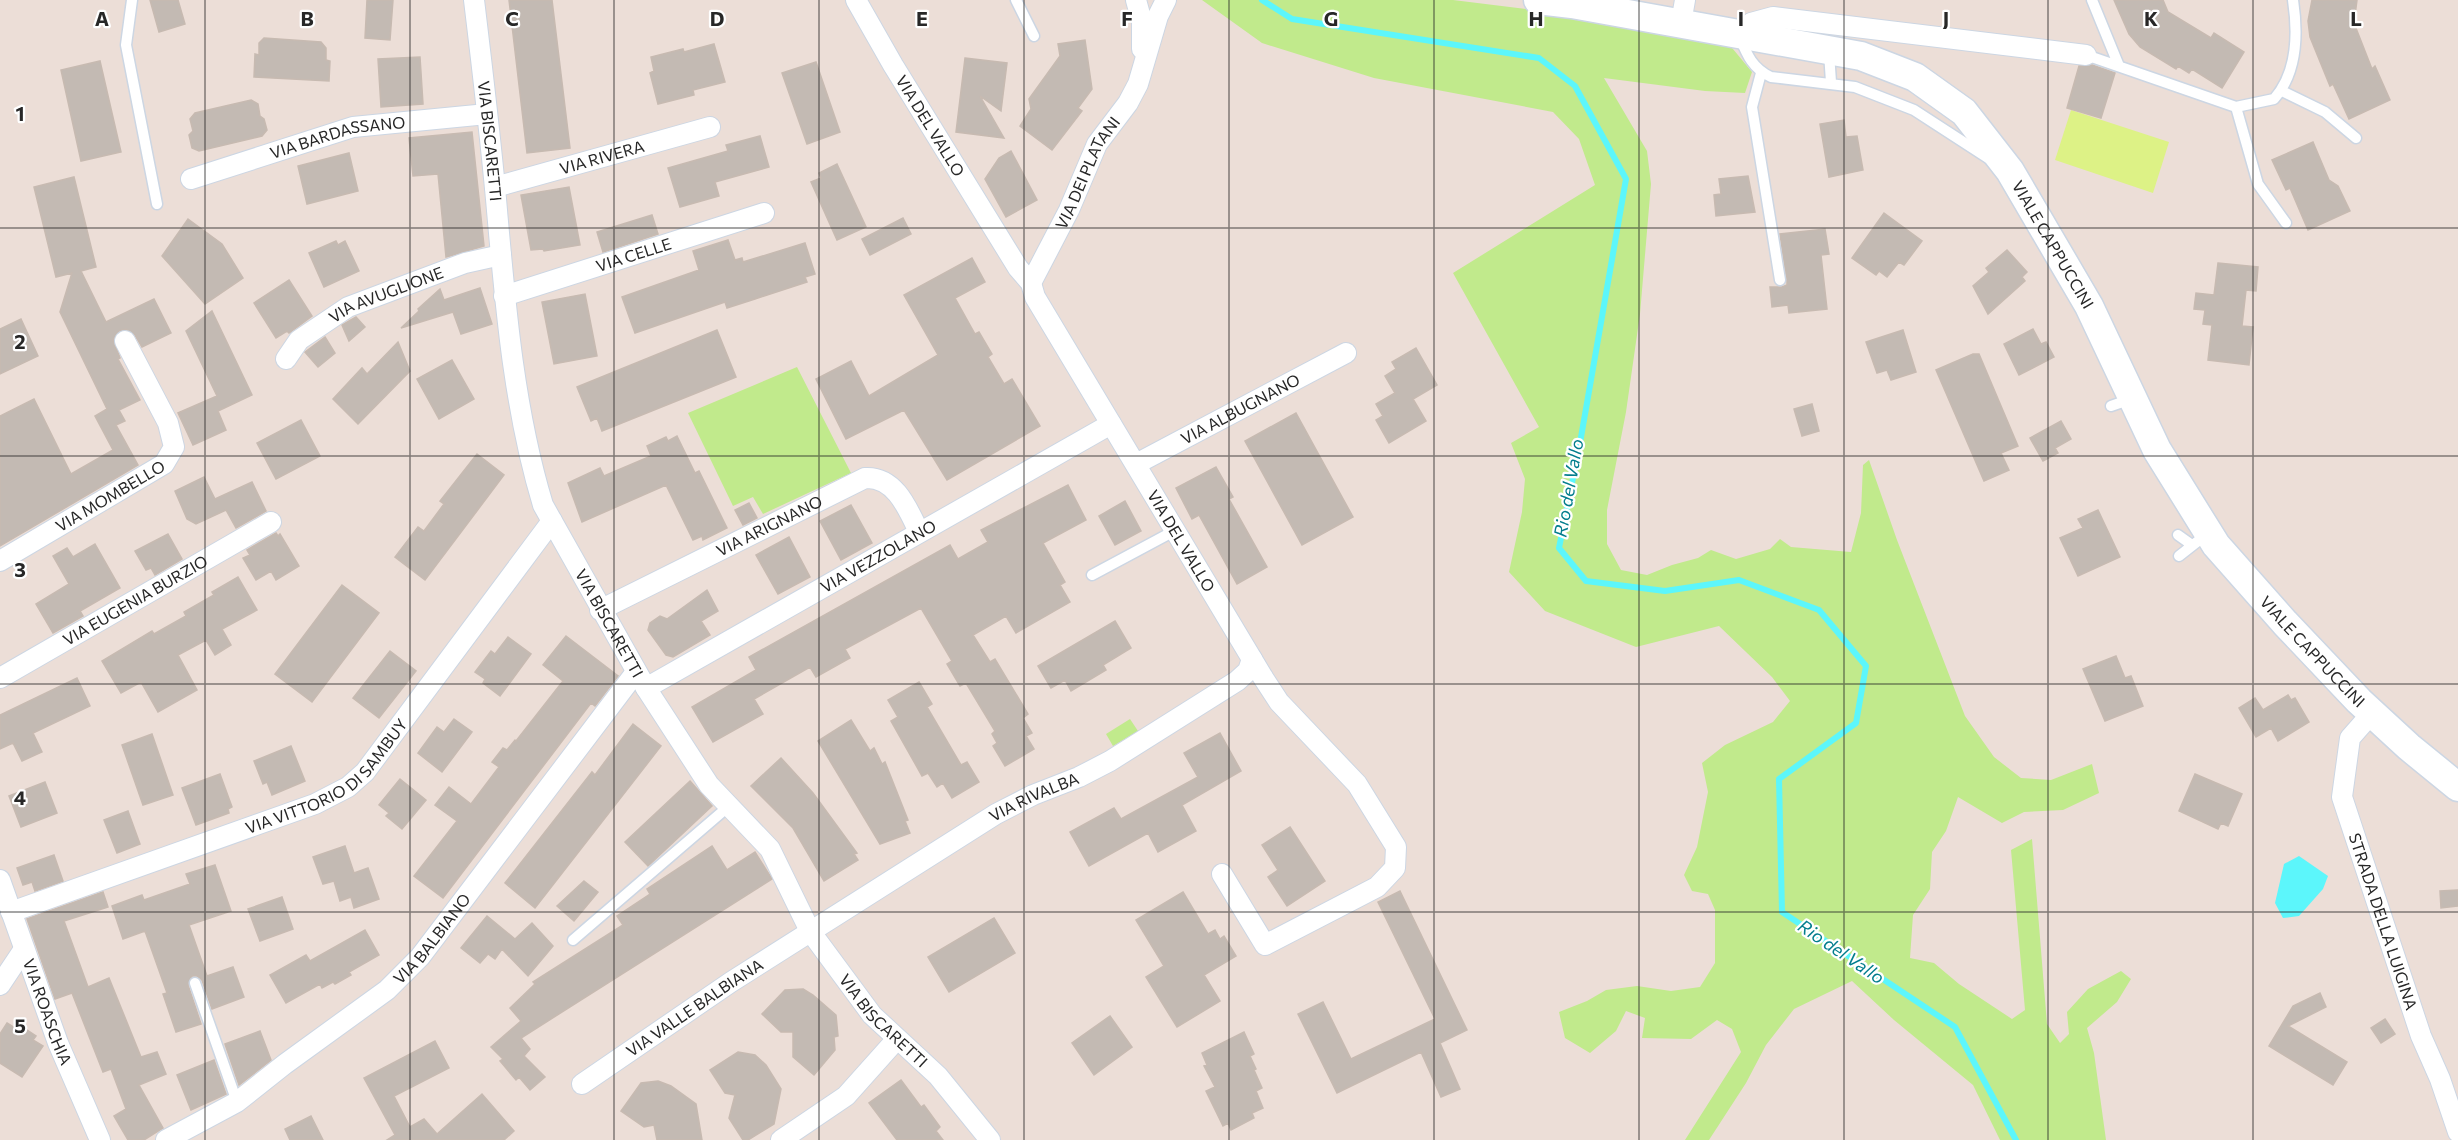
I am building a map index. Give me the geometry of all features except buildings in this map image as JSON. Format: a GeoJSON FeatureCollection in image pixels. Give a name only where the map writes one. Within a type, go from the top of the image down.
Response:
{"type":"FeatureCollection","features":[{"type":"Feature","properties":{"kind":"main road","name":"VIALE CAPPUCCINI"},"geometry":{"type":"LineString","coordinates":[[1538,0],[1683,12],[1738,35],[1861,56],[1916,77],[1964,112],[2010,171],[2089,306],[2121,402],[2157,450],[2199,539],[2372,713],[2458,787]]}},
{"type":"Feature","properties":{"kind":"street","name":"VIA BISCARETTI"},"geometry":{"type":"LineString","coordinates":[[474,0],[495,187],[504,296],[517,384],[543,505],[641,680],[709,784],[770,849],[810,931],[872,1016],[938,1076],[990,1140]]}},
{"type":"Feature","properties":{"kind":"street","name":"VIA DEL VALLO"},"geometry":{"type":"LineString","coordinates":[[856,0],[892,65],[1018,268],[1030,283],[1035,297],[1279,702],[1357,784],[1396,847],[1395,868],[1377,887],[1265,945],[1222,874]]}},
{"type":"Feature","properties":{"kind":"street","name":"VIA DEI PLATANI"},"geometry":{"type":"LineString","coordinates":[[1136,0],[1142,22],[1143,63]]}},
{"type":"Feature","properties":{"kind":"street","name":"VIA DEI PLATANI"},"geometry":{"type":"LineString","coordinates":[[1030,283],[1069,210],[1097,144],[1128,104],[1138,84],[1158,16],[1166,0]]}},
{"type":"Feature","properties":{"kind":"street"},"geometry":{"type":"LineString","coordinates":[[1738,35],[1751,23],[1773,17],[2086,55]]}},
{"type":"Feature","properties":{"kind":"street","name":"VIA BARDASSANO"},"geometry":{"type":"LineString","coordinates":[[191,179],[353,127],[487,114]]}},
{"type":"Feature","properties":{"kind":"street","name":"VIA RIVERA"},"geometry":{"type":"LineString","coordinates":[[495,187],[710,127]]}},
{"type":"Feature","properties":{"kind":"street","name":"VIA CELLE"},"geometry":{"type":"LineString","coordinates":[[504,296],[764,213]]}},
{"type":"Feature","properties":{"kind":"street","name":"VIA AVUGLIONE"},"geometry":{"type":"LineString","coordinates":[[286,359],[299,340],[348,306],[465,263],[501,255]]}},
{"type":"Feature","properties":{"kind":"street","name":"VIA MOMBELLO"},"geometry":{"type":"LineString","coordinates":[[0,561],[164,464],[174,447],[168,423],[125,341]]}},
{"type":"Feature","properties":{"kind":"street","name":"VIA ALBUGNANO"},"geometry":{"type":"LineString","coordinates":[[1136,464],[1346,353]]}},
{"type":"Feature","properties":{"kind":"street","name":"VIA VEZZOLANO"},"geometry":{"type":"LineString","coordinates":[[641,680],[918,532],[1111,424]]}},
{"type":"Feature","properties":{"kind":"street","name":"VIA ARIGNANO"},"geometry":{"type":"LineString","coordinates":[[600,610],[866,478],[881,479],[892,486],[910,514],[918,532]]}},
{"type":"Feature","properties":{"kind":"street","name":"VIA VITTORIO DI SAMBUY"},"geometry":{"type":"LineString","coordinates":[[11,912],[315,804],[348,787],[365,772],[552,521]]}},
{"type":"Feature","properties":{"kind":"street","name":"VIA EUGENIA BURZIO"},"geometry":{"type":"LineString","coordinates":[[0,678],[271,522]]}},
{"type":"Feature","properties":{"kind":"street","name":"VIA RIVALBA"},"geometry":{"type":"LineString","coordinates":[[810,931],[996,814],[1033,795],[1079,777],[1145,740],[1237,681],[1248,670],[1252,659]]}},
{"type":"Feature","properties":{"kind":"street","name":"VIA BALBIANO"},"geometry":{"type":"LineString","coordinates":[[166,1140],[237,1102],[302,1050],[387,990],[420,957],[641,680]]}},
{"type":"Feature","properties":{"kind":"street","name":"STRADA DELLA LUIGINA"},"geometry":{"type":"LineString","coordinates":[[2372,713],[2350,738],[2342,797],[2421,1036],[2440,1079],[2458,1132]]}},
{"type":"Feature","properties":{"kind":"street","name":"VIA ROASCHIA"},"geometry":{"type":"LineString","coordinates":[[0,880],[58,1043],[100,1140]]}},
{"type":"Feature","properties":{"kind":"street","name":"VIA VALLE BALBIANA"},"geometry":{"type":"LineString","coordinates":[[582,1084],[810,931]]}},
{"type":"Feature","properties":{"kind":"street"},"geometry":{"type":"LineString","coordinates":[[0,985],[24,949]]}},
{"type":"Feature","properties":{"kind":"street"},"geometry":{"type":"LineString","coordinates":[[781,1140],[846,1096],[897,1040]]}},
{"type":"Feature","properties":{"kind":"lane"},"geometry":{"type":"LineString","coordinates":[[132,0],[126,45],[157,204]]}},
{"type":"Feature","properties":{"kind":"lane"},"geometry":{"type":"LineString","coordinates":[[1016,0],[1034,36]]}},
{"type":"Feature","properties":{"kind":"lane"},"geometry":{"type":"LineString","coordinates":[[2092,0],[2119,66]]}},
{"type":"Feature","properties":{"kind":"lane"},"geometry":{"type":"LineString","coordinates":[[2086,55],[2236,107],[2274,99],[2289,79],[2297,27],[2293,0]]}},
{"type":"Feature","properties":{"kind":"lane"},"geometry":{"type":"LineString","coordinates":[[1738,35],[1748,59],[1761,73],[1771,77],[1831,82],[1855,87],[1914,110],[2010,171]]}},
{"type":"Feature","properties":{"kind":"lane"},"geometry":{"type":"LineString","coordinates":[[1829,50],[1831,82]]}},
{"type":"Feature","properties":{"kind":"lane"},"geometry":{"type":"LineString","coordinates":[[1761,73],[1752,107],[1779,280]]}},
{"type":"Feature","properties":{"kind":"lane"},"geometry":{"type":"LineString","coordinates":[[2282,91],[2325,112],[2356,138]]}},
{"type":"Feature","properties":{"kind":"lane"},"geometry":{"type":"LineString","coordinates":[[2236,107],[2258,184],[2286,223]]}},
{"type":"Feature","properties":{"kind":"lane"},"geometry":{"type":"LineString","coordinates":[[1092,575],[1176,530]]}},
{"type":"Feature","properties":{"kind":"lane"},"geometry":{"type":"LineString","coordinates":[[2178,535],[2199,539]]}},
{"type":"Feature","properties":{"kind":"lane"},"geometry":{"type":"LineString","coordinates":[[2179,556],[2199,539]]}},
{"type":"Feature","properties":{"kind":"lane"},"geometry":{"type":"LineString","coordinates":[[573,940],[729,806]]}},
{"type":"Feature","properties":{"kind":"lane"},"geometry":{"type":"LineString","coordinates":[[195,983],[237,1102]]}},
{"type":"Feature","properties":{"kind":"green space"},"geometry":{"type":"Polygon","coordinates":[[[1202,0],[1453,0],[1568,14],[1728,43],[1752,72],[1745,93],[1705,91],[1604,78],[1647,151],[1651,184],[1640,314],[1626,412],[1607,510],[1607,544],[1621,570],[1647,575],[1698,558],[1711,550],[1736,559],[1770,549],[1780,539],[1791,547],[1851,552],[1861,513],[1863,465],[1869,460],[1897,540],[1965,716],[1994,757],[2021,778],[2051,780],[2092,764],[2099,793],[2063,810],[2024,812],[2002,823],[1958,797],[1946,831],[1932,852],[1930,889],[1913,915],[1910,958],[1934,963],[1959,984],[2012,1019],[2025,1010],[2011,850],[2032,839],[2047,1024],[2060,1043],[2069,1034],[2067,1012],[2088,989],[2121,971],[2131,979],[2117,1002],[2087,1028],[2094,1053],[2106,1140],[2000,1140],[1973,1085],[1894,1020],[1852,981],[1794,1009],[1766,1045],[1746,1083],[1709,1140],[1685,1140],[1741,1052],[1732,1029],[1717,1020],[1691,1039],[1642,1038],[1645,1018],[1626,1011],[1616,1031],[1590,1053],[1565,1038],[1559,1012],[1587,1001],[1606,990],[1637,986],[1671,991],[1700,987],[1715,963],[1715,910],[1708,894],[1692,891],[1684,875],[1697,847],[1708,792],[1702,763],[1725,745],[1773,722],[1790,701],[1772,677],[1719,626],[1636,647],[1545,611],[1509,572],[1522,512],[1525,479],[1511,443],[1539,427],[1453,273],[1595,185],[1579,139],[1553,112],[1374,78],[1262,43],[1202,0]]]}},
{"type":"Feature","properties":{"kind":"green space"},"geometry":{"type":"Polygon","coordinates":[[[2071,110],[2169,142],[2153,193],[2055,160],[2071,110]]]}},
{"type":"Feature","properties":{"kind":"green space"},"geometry":{"type":"Polygon","coordinates":[[[797,367],[851,473],[763,514],[753,497],[733,506],[688,413],[797,367]]]}},
{"type":"Feature","properties":{"kind":"green space"},"geometry":{"type":"Polygon","coordinates":[[[1130,719],[1138,731],[1113,746],[1106,734],[1130,719]]]}},
{"type":"Feature","properties":{"kind":"water"},"geometry":{"type":"Polygon","coordinates":[[[2299,856],[2328,876],[2323,889],[2299,916],[2283,918],[2275,903],[2284,864],[2299,856]]]}},
{"type":"Feature","properties":{"kind":"waterway","name":"Rio del Vallo"},"geometry":{"type":"LineString","coordinates":[[1262,0],[1292,19],[1539,58],[1575,86],[1626,179],[1580,443],[1559,548],[1586,581],[1665,591],[1739,580],[1819,610],[1866,666],[1856,723],[1779,779],[1782,912],[1955,1027],[2016,1140]]}}]}
